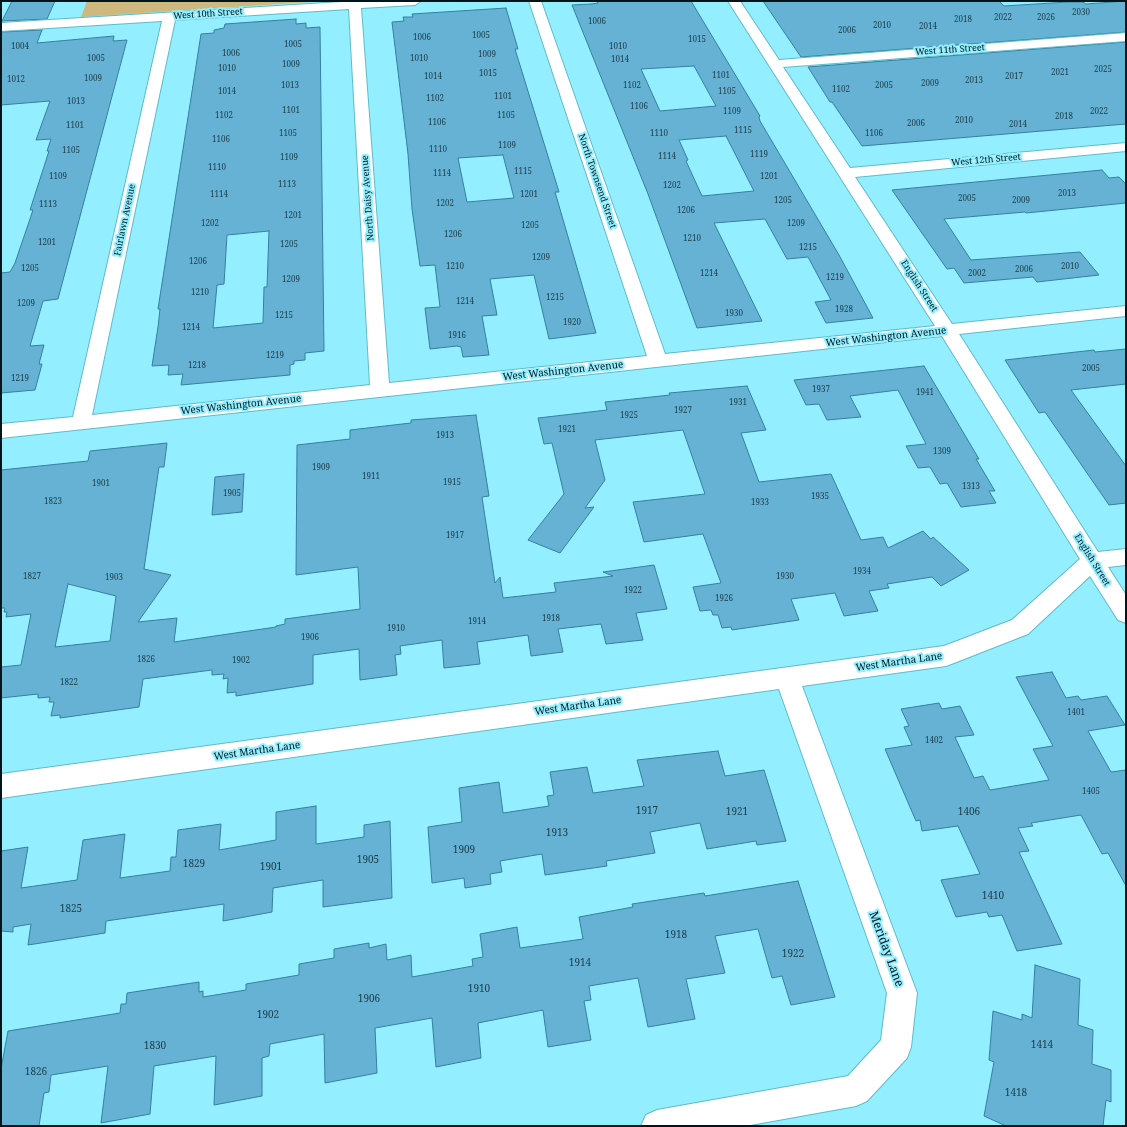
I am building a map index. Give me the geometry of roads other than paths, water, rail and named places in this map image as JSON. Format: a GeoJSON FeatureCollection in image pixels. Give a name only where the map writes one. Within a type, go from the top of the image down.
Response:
{"type":"FeatureCollection","features":[{"type":"Feature","properties":{"kind":"street","name":"West 10th Street"},"geometry":{"type":"LineString","coordinates":[[1,28],[415,1]]}},
{"type":"Feature","properties":{"kind":"street","name":"North Townsend Street"},"geometry":{"type":"LineString","coordinates":[[535,1],[658,361]]}},
{"type":"Feature","properties":{"kind":"street","name":"English Street"},"geometry":{"type":"LineString","coordinates":[[734,1],[947,330],[1126,614]]}},
{"type":"Feature","properties":{"kind":"street","name":"North Daisy Avenue"},"geometry":{"type":"LineString","coordinates":[[355,5],[380,391]]}},
{"type":"Feature","properties":{"kind":"street","name":"Fairlawn Avenue"},"geometry":{"type":"LineString","coordinates":[[81,422],[169,17]]}},
{"type":"Feature","properties":{"kind":"street","name":"West 11th Street"},"geometry":{"type":"LineString","coordinates":[[775,64],[1126,37]]}},
{"type":"Feature","properties":{"kind":"street","name":"West 12th Street"},"geometry":{"type":"LineString","coordinates":[[845,173],[1126,148]]}},
{"type":"Feature","properties":{"kind":"street","name":"West Washington Avenue"},"geometry":{"type":"LineString","coordinates":[[1,431],[1126,311]]}},
{"type":"Feature","properties":{"kind":"street"},"geometry":{"type":"LineString","coordinates":[[1092,561],[1126,557]]}},
{"type":"Feature","properties":{"kind":"street","name":"West Martha Lane"},"geometry":{"type":"LineString","coordinates":[[1,786],[946,656],[1020,627],[1092,561]]}},
{"type":"Feature","properties":{"kind":"street","name":"Meriday Lane"},"geometry":{"type":"LineString","coordinates":[[657,1126],[856,1090],[896,1046],[902,993],[787,677]]}}]}
